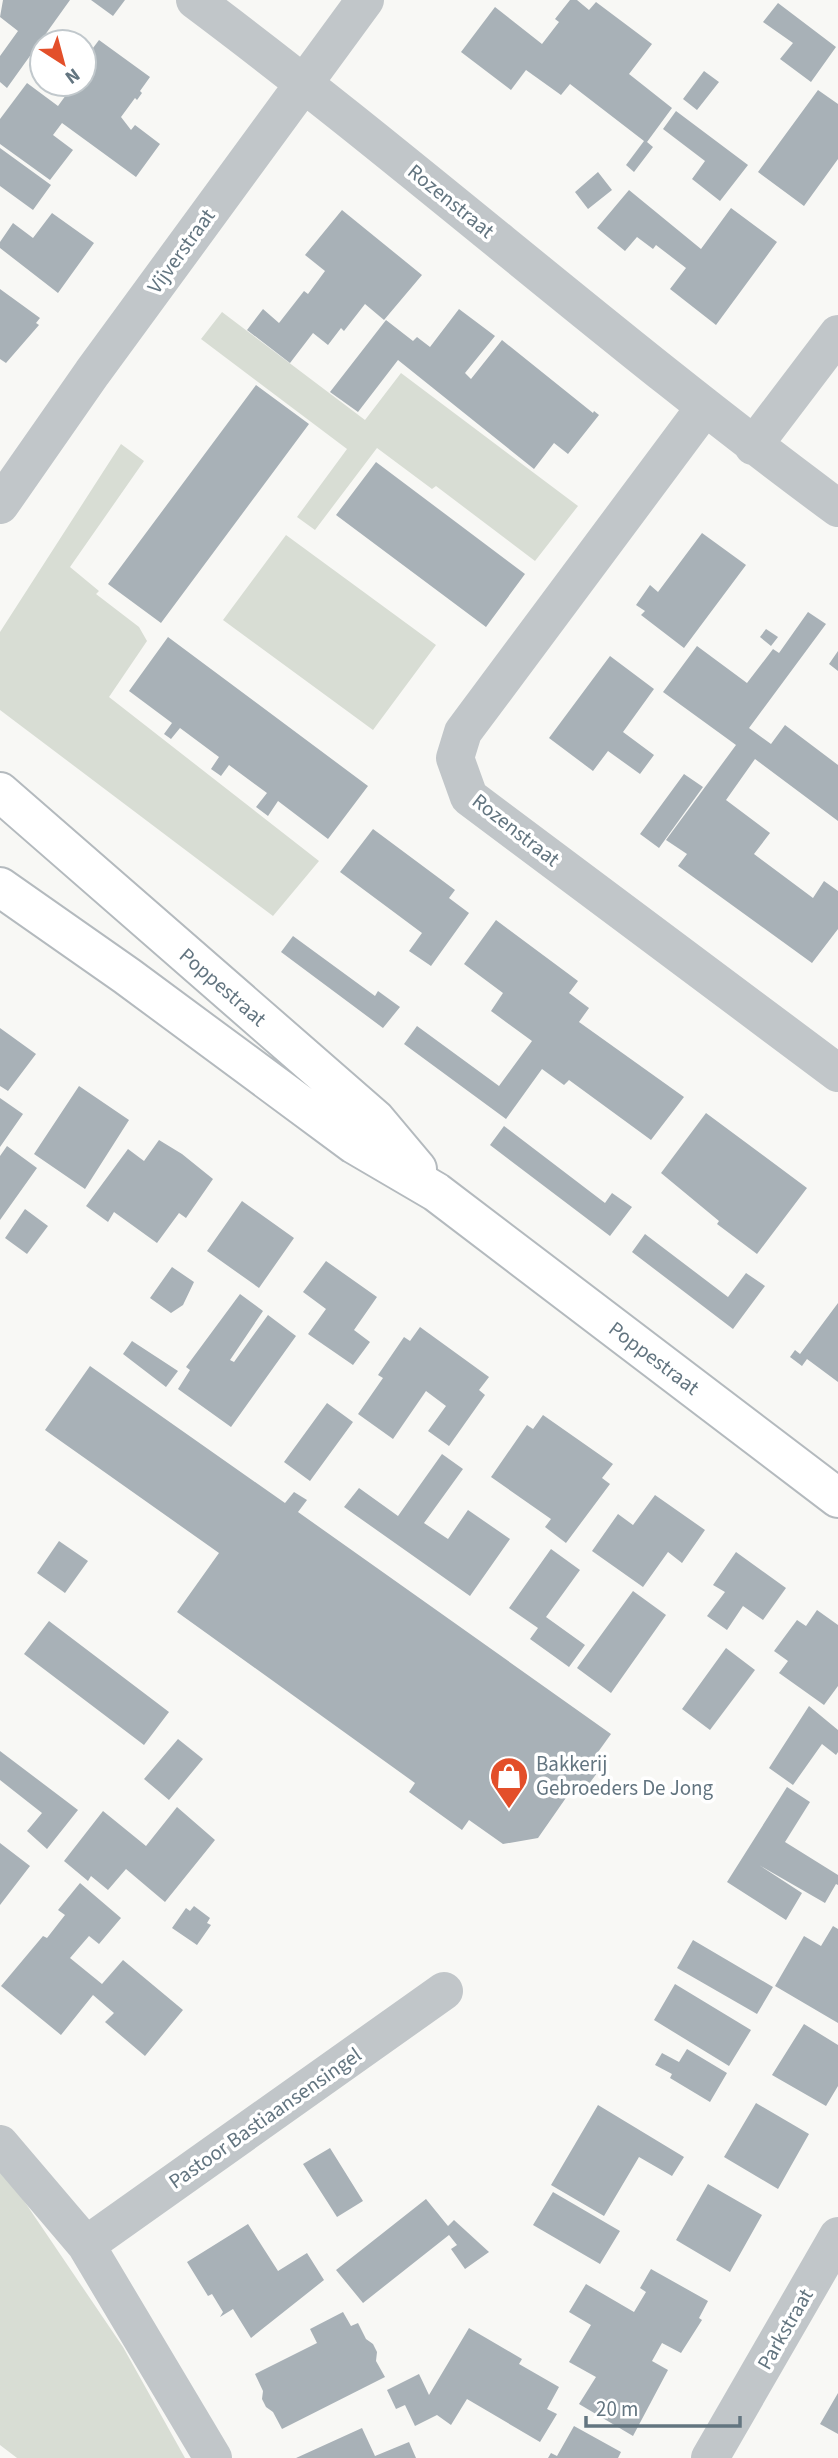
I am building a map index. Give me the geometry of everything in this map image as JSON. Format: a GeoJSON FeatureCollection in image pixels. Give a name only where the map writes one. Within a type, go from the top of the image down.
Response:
{"type":"FeatureCollection","features":[{"type":"Feature","properties":{"kind":"street","name":"Rozenstraat"},"geometry":{"type":"LineString","coordinates":[[194,0],[304,82],[753,446],[838,508]]}},
{"type":"Feature","properties":{"kind":"street","name":"Vijverstraat"},"geometry":{"type":"LineString","coordinates":[[0,505],[92,373],[365,0]]}},
{"type":"Feature","properties":{"kind":"street"},"geometry":{"type":"LineString","coordinates":[[753,446],[838,334]]}},
{"type":"Feature","properties":{"kind":"street","name":"Rozenstraat"},"geometry":{"type":"LineString","coordinates":[[705,407],[501,676],[463,732],[456,758],[469,797],[838,1073]]}},
{"type":"Feature","properties":{"kind":"street","name":"Poppestraat"},"geometry":{"type":"LineString","coordinates":[[0,792],[374,1119],[436,1192]]}},
{"type":"Feature","properties":{"kind":"street","name":"Poppestraat"},"geometry":{"type":"LineString","coordinates":[[0,887],[117,968],[354,1144],[436,1192],[838,1498]]}},
{"type":"Feature","properties":{"kind":"street","name":"Pastoor Bastiaansensingel"},"geometry":{"type":"LineString","coordinates":[[86,2245],[444,1991]]}},
{"type":"Feature","properties":{"kind":"street"},"geometry":{"type":"LineString","coordinates":[[0,2144],[86,2245],[213,2458]]}},
{"type":"Feature","properties":{"kind":"street","name":"Parkstraat"},"geometry":{"type":"LineString","coordinates":[[710,2458],[838,2236]]}},
{"type":"Feature","properties":{"kind":"shaded area"},"geometry":{"type":"Polygon","coordinates":[[[222,312],[365,420],[401,373],[578,506],[535,561],[436,486],[432,489],[377,448],[315,530],[297,517],[347,449],[201,339],[222,312]]]}},
{"type":"Feature","properties":{"kind":"shaded area"},"geometry":{"type":"Polygon","coordinates":[[[121,444],[144,461],[70,567],[99,591],[96,594],[139,627],[147,641],[109,697],[319,861],[273,916],[0,710],[0,632],[121,444]]]}},
{"type":"Feature","properties":{"kind":"shaded area"},"geometry":{"type":"Polygon","coordinates":[[[286,535],[436,645],[373,730],[223,620],[286,535]]]}},
{"type":"Feature","properties":{"kind":"shaded area"},"geometry":{"type":"Polygon","coordinates":[[[0,2172],[18,2192],[123,2347],[185,2458],[17,2458],[0,2445],[0,2172]]]}},
{"type":"Feature","properties":{"kind":"building"},"geometry":{"type":"Polygon","coordinates":[[[3,0],[70,0],[50,28],[28,28],[28,59],[7,88],[0,82],[0,56],[18,31],[0,17],[3,0]]]}},
{"type":"Feature","properties":{"kind":"building"},"geometry":{"type":"Polygon","coordinates":[[[91,0],[125,0],[113,16],[91,0]]]}},
{"type":"Feature","properties":{"kind":"building"},"geometry":{"type":"Polygon","coordinates":[[[570,0],[577,0],[589,10],[596,2],[652,44],[629,74],[672,108],[647,142],[653,147],[634,172],[626,165],[644,141],[570,84],[561,95],[526,70],[511,90],[461,52],[495,7],[542,44],[559,22],[555,19],[570,0]]]}},
{"type":"Feature","properties":{"kind":"building"},"geometry":{"type":"Polygon","coordinates":[[[778,3],[836,47],[811,82],[780,59],[793,43],[763,22],[778,3]]]}},
{"type":"Feature","properties":{"kind":"building"},"geometry":{"type":"Polygon","coordinates":[[[98,41],[150,77],[137,100],[135,98],[121,117],[131,130],[135,125],[160,144],[136,177],[62,123],[53,135],[73,150],[50,180],[0,144],[0,119],[27,83],[28,98],[47,98],[58,106],[64,98],[98,98],[98,41]]]}},
{"type":"Feature","properties":{"kind":"building"},"geometry":{"type":"Polygon","coordinates":[[[704,71],[719,82],[697,110],[683,99],[704,71]]]}},
{"type":"Feature","properties":{"kind":"building"},"geometry":{"type":"Polygon","coordinates":[[[818,90],[838,104],[838,159],[804,206],[758,172],[818,90]]]}},
{"type":"Feature","properties":{"kind":"building"},"geometry":{"type":"Polygon","coordinates":[[[676,111],[748,165],[720,201],[692,179],[705,161],[663,129],[676,111]]]}},
{"type":"Feature","properties":{"kind":"building"},"geometry":{"type":"Polygon","coordinates":[[[0,148],[51,185],[33,210],[0,186],[0,148]]]}},
{"type":"Feature","properties":{"kind":"building"},"geometry":{"type":"Polygon","coordinates":[[[598,172],[612,190],[588,209],[575,192],[598,172]]]}},
{"type":"Feature","properties":{"kind":"building"},"geometry":{"type":"Polygon","coordinates":[[[629,190],[701,249],[731,208],[777,242],[716,325],[670,289],[686,268],[656,245],[653,249],[637,237],[625,251],[597,228],[629,190]]]}},
{"type":"Feature","properties":{"kind":"building"},"geometry":{"type":"Polygon","coordinates":[[[342,210],[422,275],[384,320],[365,304],[344,331],[341,328],[328,345],[313,333],[290,363],[247,330],[263,309],[279,323],[304,291],[308,294],[325,271],[305,255],[342,210]]]}},
{"type":"Feature","properties":{"kind":"building"},"geometry":{"type":"Polygon","coordinates":[[[52,213],[94,243],[58,293],[0,248],[0,242],[13,223],[33,238],[52,213]]]}},
{"type":"Feature","properties":{"kind":"building"},"geometry":{"type":"Polygon","coordinates":[[[0,289],[40,318],[36,323],[39,325],[6,363],[0,359],[0,289]]]}},
{"type":"Feature","properties":{"kind":"building"},"geometry":{"type":"Polygon","coordinates":[[[459,309],[495,336],[465,373],[471,379],[502,340],[599,415],[568,454],[554,443],[534,469],[398,360],[358,412],[330,392],[386,320],[413,341],[417,337],[430,347],[459,309]]]}},
{"type":"Feature","properties":{"kind":"building"},"geometry":{"type":"Polygon","coordinates":[[[256,385],[309,424],[161,623],[108,584],[256,385]]]}},
{"type":"Feature","properties":{"kind":"building"},"geometry":{"type":"Polygon","coordinates":[[[376,462],[525,574],[486,627],[336,515],[376,462]]]}},
{"type":"Feature","properties":{"kind":"building"},"geometry":{"type":"Polygon","coordinates":[[[702,533],[746,565],[684,648],[641,615],[645,611],[636,605],[650,585],[658,592],[702,533]]]}},
{"type":"Feature","properties":{"kind":"building"},"geometry":{"type":"Polygon","coordinates":[[[808,612],[826,624],[749,728],[771,744],[785,725],[838,765],[838,821],[755,759],[726,800],[770,833],[754,854],[813,898],[824,881],[838,891],[838,929],[812,963],[678,866],[687,854],[666,840],[736,745],[663,692],[697,646],[747,683],[773,649],[779,653],[808,612]]]}},
{"type":"Feature","properties":{"kind":"building"},"geometry":{"type":"Polygon","coordinates":[[[766,629],[778,637],[771,646],[760,637],[766,629]]]}},
{"type":"Feature","properties":{"kind":"building"},"geometry":{"type":"Polygon","coordinates":[[[168,637],[368,786],[328,839],[278,801],[268,816],[256,807],[267,793],[229,765],[221,776],[211,769],[219,757],[180,728],[171,739],[164,734],[172,723],[129,691],[168,637]]]}},
{"type":"Feature","properties":{"kind":"building"},"geometry":{"type":"Polygon","coordinates":[[[838,651],[838,671],[829,664],[838,651]]]}},
{"type":"Feature","properties":{"kind":"building"},"geometry":{"type":"Polygon","coordinates":[[[610,656],[654,689],[623,732],[654,755],[640,774],[608,751],[593,771],[549,738],[610,656]]]}},
{"type":"Feature","properties":{"kind":"building"},"geometry":{"type":"Polygon","coordinates":[[[684,774],[703,787],[659,848],[640,834],[684,774]]]}},
{"type":"Feature","properties":{"kind":"building"},"geometry":{"type":"Polygon","coordinates":[[[373,829],[455,890],[449,898],[469,913],[431,966],[409,951],[422,933],[340,872],[373,829]]]}},
{"type":"Feature","properties":{"kind":"building"},"geometry":{"type":"Polygon","coordinates":[[[496,920],[578,981],[569,993],[589,1008],[579,1022],[684,1097],[651,1140],[569,1080],[564,1085],[542,1069],[506,1119],[404,1044],[417,1026],[499,1086],[532,1041],[491,1011],[503,993],[464,964],[496,920]]]}},
{"type":"Feature","properties":{"kind":"building"},"geometry":{"type":"Polygon","coordinates":[[[293,936],[375,996],[378,991],[400,1007],[383,1028],[281,952],[293,936]]]}},
{"type":"Feature","properties":{"kind":"building"},"geometry":{"type":"Polygon","coordinates":[[[0,1028],[36,1054],[8,1091],[0,1086],[0,1028]]]}},
{"type":"Feature","properties":{"kind":"building"},"geometry":{"type":"Polygon","coordinates":[[[79,1086],[129,1120],[85,1189],[34,1154],[79,1086]]]}},
{"type":"Feature","properties":{"kind":"building"},"geometry":{"type":"Polygon","coordinates":[[[0,1098],[23,1114],[0,1147],[0,1098]]]}},
{"type":"Feature","properties":{"kind":"building"},"geometry":{"type":"Polygon","coordinates":[[[706,1113],[807,1188],[757,1254],[717,1224],[719,1221],[661,1173],[706,1113]]]}},
{"type":"Feature","properties":{"kind":"building"},"geometry":{"type":"Polygon","coordinates":[[[504,1126],[605,1203],[612,1193],[632,1207],[610,1236],[490,1145],[504,1126]]]}},
{"type":"Feature","properties":{"kind":"building"},"geometry":{"type":"Polygon","coordinates":[[[159,1140],[182,1154],[213,1179],[186,1218],[179,1213],[157,1243],[114,1212],[108,1222],[86,1206],[128,1149],[144,1161],[159,1140]]]}},
{"type":"Feature","properties":{"kind":"building"},"geometry":{"type":"Polygon","coordinates":[[[7,1146],[37,1168],[0,1220],[0,1156],[7,1146]]]}},
{"type":"Feature","properties":{"kind":"building"},"geometry":{"type":"Polygon","coordinates":[[[242,1201],[294,1238],[259,1288],[207,1251],[242,1201]]]}},
{"type":"Feature","properties":{"kind":"building"},"geometry":{"type":"Polygon","coordinates":[[[25,1209],[48,1226],[27,1254],[5,1238],[25,1209]]]}},
{"type":"Feature","properties":{"kind":"building"},"geometry":{"type":"Polygon","coordinates":[[[645,1234],[728,1297],[746,1273],[765,1286],[733,1329],[632,1252],[645,1234]]]}},
{"type":"Feature","properties":{"kind":"building"},"geometry":{"type":"Polygon","coordinates":[[[326,1261],[377,1297],[354,1330],[370,1342],[353,1365],[308,1334],[326,1309],[303,1292],[326,1261]]]}},
{"type":"Feature","properties":{"kind":"building"},"geometry":{"type":"Polygon","coordinates":[[[172,1267],[194,1282],[183,1305],[171,1313],[150,1298],[172,1267]]]}},
{"type":"Feature","properties":{"kind":"building"},"geometry":{"type":"Polygon","coordinates":[[[240,1294],[263,1311],[230,1360],[234,1362],[268,1315],[296,1336],[231,1427],[178,1389],[190,1370],[186,1367],[240,1294]]]}},
{"type":"Feature","properties":{"kind":"building"},"geometry":{"type":"Polygon","coordinates":[[[838,1303],[838,1382],[807,1359],[802,1366],[790,1357],[795,1350],[800,1354],[838,1303]]]}},
{"type":"Feature","properties":{"kind":"building"},"geometry":{"type":"Polygon","coordinates":[[[420,1327],[489,1377],[479,1390],[485,1395],[449,1446],[428,1431],[446,1406],[426,1391],[393,1439],[358,1414],[383,1378],[378,1375],[404,1337],[410,1341],[420,1327]]]}},
{"type":"Feature","properties":{"kind":"building"},"geometry":{"type":"Polygon","coordinates":[[[132,1341],[178,1371],[166,1387],[123,1354],[132,1341]]]}},
{"type":"Feature","properties":{"kind":"building"},"geometry":{"type":"Polygon","coordinates":[[[90,1366],[285,1503],[294,1492],[307,1500],[298,1512],[611,1734],[588,1766],[597,1773],[586,1788],[577,1782],[538,1838],[503,1844],[469,1820],[462,1830],[409,1792],[415,1783],[177,1612],[219,1553],[45,1430],[90,1366]]]}},
{"type":"Feature","properties":{"kind":"building"},"geometry":{"type":"Polygon","coordinates":[[[327,1403],[353,1422],[310,1481],[284,1462],[327,1403]]]}},
{"type":"Feature","properties":{"kind":"building"},"geometry":{"type":"Polygon","coordinates":[[[543,1415],[613,1464],[602,1478],[610,1484],[566,1543],[545,1527],[551,1519],[491,1477],[527,1425],[533,1429],[543,1415]]]}},
{"type":"Feature","properties":{"kind":"building"},"geometry":{"type":"Polygon","coordinates":[[[442,1454],[463,1469],[424,1523],[448,1539],[468,1510],[510,1539],[470,1596],[344,1507],[359,1488],[398,1516],[442,1454]]]}},
{"type":"Feature","properties":{"kind":"building"},"geometry":{"type":"Polygon","coordinates":[[[655,1495],[705,1530],[682,1563],[668,1552],[643,1587],[592,1551],[618,1514],[633,1525],[655,1495]]]}},
{"type":"Feature","properties":{"kind":"building"},"geometry":{"type":"Polygon","coordinates":[[[59,1541],[88,1561],[65,1593],[37,1573],[59,1541]]]}},
{"type":"Feature","properties":{"kind":"building"},"geometry":{"type":"Polygon","coordinates":[[[551,1549],[580,1570],[546,1617],[585,1645],[569,1667],[530,1639],[538,1628],[509,1608],[551,1549]]]}},
{"type":"Feature","properties":{"kind":"building"},"geometry":{"type":"Polygon","coordinates":[[[736,1552],[786,1588],[763,1620],[743,1606],[727,1630],[707,1616],[725,1592],[713,1585],[736,1552]]]}},
{"type":"Feature","properties":{"kind":"building"},"geometry":{"type":"Polygon","coordinates":[[[633,1591],[666,1615],[611,1693],[577,1668],[633,1591]]]}},
{"type":"Feature","properties":{"kind":"building"},"geometry":{"type":"Polygon","coordinates":[[[817,1610],[838,1625],[838,1686],[824,1705],[779,1673],[788,1661],[774,1651],[797,1620],[806,1626],[817,1610]]]}},
{"type":"Feature","properties":{"kind":"building"},"geometry":{"type":"Polygon","coordinates":[[[49,1621],[169,1712],[144,1745],[24,1654],[49,1621]]]}},
{"type":"Feature","properties":{"kind":"building"},"geometry":{"type":"Polygon","coordinates":[[[726,1648],[755,1670],[710,1730],[682,1709],[726,1648]]]}},
{"type":"Feature","properties":{"kind":"building"},"geometry":{"type":"Polygon","coordinates":[[[809,1706],[838,1730],[838,1752],[836,1755],[822,1744],[793,1785],[769,1768],[809,1706]]]}},
{"type":"Feature","properties":{"kind":"building"},"geometry":{"type":"Polygon","coordinates":[[[178,1739],[203,1759],[169,1800],[144,1779],[178,1739]]]}},
{"type":"Feature","properties":{"kind":"building"},"geometry":{"type":"Polygon","coordinates":[[[0,1751],[78,1810],[47,1849],[27,1831],[42,1813],[0,1780],[0,1751]]]}},
{"type":"Feature","properties":{"kind":"building"},"geometry":{"type":"Polygon","coordinates":[[[787,1787],[810,1802],[785,1842],[838,1875],[838,1885],[836,1884],[825,1903],[759,1865],[802,1893],[786,1920],[727,1882],[787,1787]]]}},
{"type":"Feature","properties":{"kind":"building"},"geometry":{"type":"Polygon","coordinates":[[[177,1807],[215,1840],[165,1902],[126,1869],[108,1890],[91,1876],[88,1881],[64,1861],[103,1811],[146,1846],[177,1807]]]}},
{"type":"Feature","properties":{"kind":"building"},"geometry":{"type":"Polygon","coordinates":[[[0,1843],[30,1866],[0,1905],[0,1843]]]}},
{"type":"Feature","properties":{"kind":"building"},"geometry":{"type":"Polygon","coordinates":[[[80,1883],[121,1918],[99,1944],[89,1936],[70,1958],[102,1984],[123,1960],[183,2010],[145,2056],[105,2022],[114,2013],[93,1995],[61,2035],[1,1986],[43,1936],[47,1938],[65,1915],[58,1910],[80,1883]]]}},
{"type":"Feature","properties":{"kind":"building"},"geometry":{"type":"Polygon","coordinates":[[[194,1906],[210,1918],[207,1923],[211,1925],[197,1945],[172,1928],[186,1908],[190,1911],[194,1906]]]}},
{"type":"Feature","properties":{"kind":"building"},"geometry":{"type":"Polygon","coordinates":[[[833,1926],[838,1929],[838,2023],[775,1986],[804,1936],[821,1946],[833,1926]]]}},
{"type":"Feature","properties":{"kind":"building"},"geometry":{"type":"Polygon","coordinates":[[[693,1940],[773,1987],[757,2014],[677,1968],[693,1940]]]}},
{"type":"Feature","properties":{"kind":"building"},"geometry":{"type":"Polygon","coordinates":[[[675,1984],[751,2030],[729,2066],[654,2020],[675,1984]]]}},
{"type":"Feature","properties":{"kind":"building"},"geometry":{"type":"Polygon","coordinates":[[[804,2024],[838,2045],[838,2086],[826,2106],[772,2075],[804,2024]]]}},
{"type":"Feature","properties":{"kind":"building"},"geometry":{"type":"Polygon","coordinates":[[[687,2049],[727,2073],[710,2102],[670,2078],[672,2074],[655,2065],[662,2053],[679,2062],[687,2049]]]}},
{"type":"Feature","properties":{"kind":"building"},"geometry":{"type":"Polygon","coordinates":[[[756,2103],[809,2134],[778,2189],[724,2157],[756,2103]]]}},
{"type":"Feature","properties":{"kind":"building"},"geometry":{"type":"Polygon","coordinates":[[[598,2105],[684,2157],[672,2176],[639,2157],[604,2216],[551,2185],[598,2105]]]}},
{"type":"Feature","properties":{"kind":"building"},"geometry":{"type":"Polygon","coordinates":[[[330,2148],[363,2201],[337,2217],[303,2164],[330,2148]]]}},
{"type":"Feature","properties":{"kind":"building"},"geometry":{"type":"Polygon","coordinates":[[[708,2184],[762,2215],[730,2272],[676,2240],[708,2184]]]}},
{"type":"Feature","properties":{"kind":"building"},"geometry":{"type":"Polygon","coordinates":[[[553,2192],[620,2231],[600,2264],[533,2225],[553,2192]]]}},
{"type":"Feature","properties":{"kind":"building"},"geometry":{"type":"Polygon","coordinates":[[[426,2199],[448,2226],[454,2220],[489,2252],[465,2269],[451,2249],[457,2245],[449,2235],[363,2303],[336,2270],[426,2199]]]}},
{"type":"Feature","properties":{"kind":"building"},"geometry":{"type":"Polygon","coordinates":[[[248,2224],[278,2271],[307,2253],[324,2280],[251,2338],[233,2309],[220,2317],[223,2312],[212,2294],[208,2296],[187,2262],[248,2224]]]}},
{"type":"Feature","properties":{"kind":"building"},"geometry":{"type":"Polygon","coordinates":[[[651,2269],[708,2301],[699,2318],[702,2320],[681,2353],[662,2343],[652,2361],[668,2370],[633,2436],[579,2404],[596,2377],[569,2362],[591,2325],[569,2312],[586,2284],[634,2312],[646,2292],[640,2288],[651,2269]]]}},
{"type":"Feature","properties":{"kind":"building"},"geometry":{"type":"Polygon","coordinates":[[[343,2312],[351,2326],[358,2323],[366,2339],[373,2344],[377,2352],[376,2361],[385,2377],[282,2429],[262,2399],[263,2391],[255,2374],[317,2343],[310,2329],[343,2312]]]}},
{"type":"Feature","properties":{"kind":"building"},"geometry":{"type":"Polygon","coordinates":[[[469,2328],[522,2359],[519,2364],[559,2387],[547,2409],[557,2414],[540,2442],[467,2399],[451,2425],[437,2415],[415,2426],[405,2405],[396,2409],[387,2390],[419,2374],[429,2395],[469,2328]]]}},
{"type":"Feature","properties":{"kind":"building"},"geometry":{"type":"Polygon","coordinates":[[[838,2393],[838,2434],[820,2424],[838,2393]]]}},
{"type":"Feature","properties":{"kind":"building"},"geometry":{"type":"Polygon","coordinates":[[[574,2426],[621,2452],[618,2458],[548,2458],[551,2453],[557,2456],[574,2426]]]}},
{"type":"Feature","properties":{"kind":"building"},"geometry":{"type":"Polygon","coordinates":[[[362,2428],[375,2456],[409,2442],[416,2458],[296,2458],[362,2428]]]}},
{"type":"Feature","properties":{"kind":"place","name":"Bakkerij Gebroeders De Jong"},"geometry":{"type":"Point","coordinates":[509,1810]}}]}
